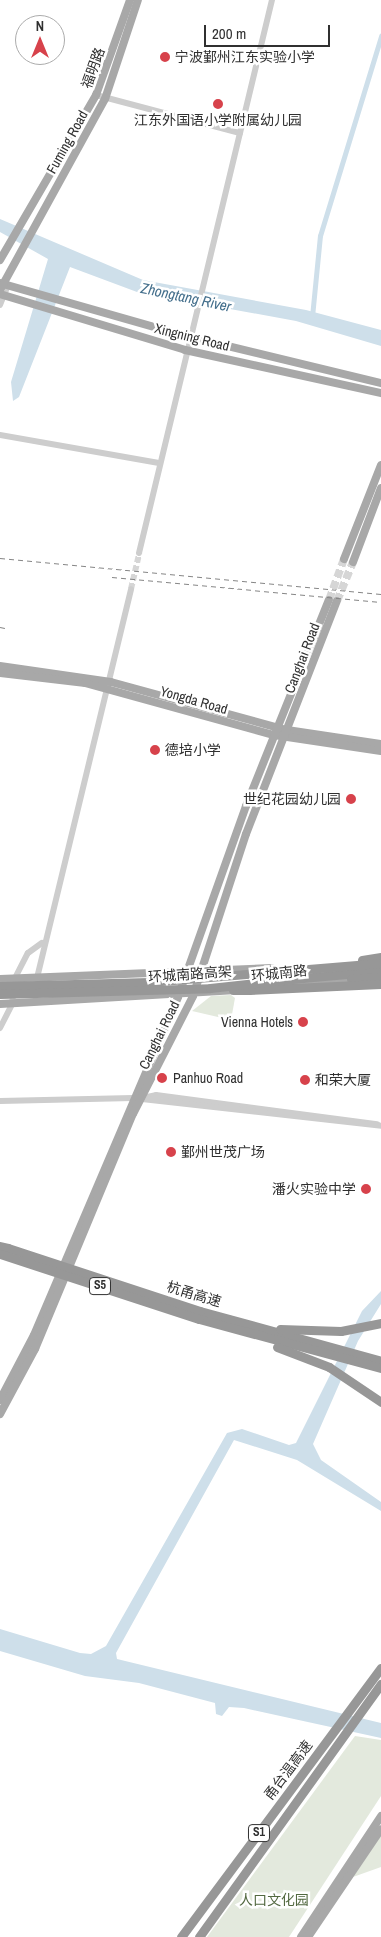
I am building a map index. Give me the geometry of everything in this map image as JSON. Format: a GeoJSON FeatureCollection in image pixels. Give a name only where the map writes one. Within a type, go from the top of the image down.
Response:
{"type":"FeatureCollection","features":[{"type":"Feature","properties":{"kind":"highway"},"geometry":{"type":"LineString","coordinates":[[315,968],[381,957]]}},
{"type":"Feature","properties":{"kind":"highway","name":"环城南路高架"},"geometry":{"type":"LineString","coordinates":[[56,990],[381,963]]}},
{"type":"Feature","properties":{"kind":"highway","name":"环城南路高架"},"geometry":{"type":"LineString","coordinates":[[0,984],[56,990],[210,988],[381,971]]}},
{"type":"Feature","properties":{"kind":"highway"},"geometry":{"type":"LineString","coordinates":[[319,981],[381,977]]}},
{"type":"Feature","properties":{"kind":"highway"},"geometry":{"type":"LineString","coordinates":[[210,988],[381,984]]}},
{"type":"Feature","properties":{"kind":"highway"},"geometry":{"type":"LineString","coordinates":[[0,996],[56,990]]}},
{"type":"Feature","properties":{"kind":"highway","name":"杭甬高速"},"geometry":{"type":"LineString","coordinates":[[0,1246],[251,1330],[381,1361]]}},
{"type":"Feature","properties":{"kind":"highway","name":"杭甬高速"},"geometry":{"type":"LineString","coordinates":[[0,1254],[381,1368]]}},
{"type":"Feature","properties":{"kind":"highway"},"geometry":{"type":"LineString","coordinates":[[251,1330],[308,1332],[381,1323]]}},
{"type":"Feature","properties":{"kind":"highway"},"geometry":{"type":"LineString","coordinates":[[251,1330],[329,1367],[381,1402]]}},
{"type":"Feature","properties":{"kind":"highway","name":"甬台温高速"},"geometry":{"type":"LineString","coordinates":[[181,1937],[381,1668]]}},
{"type":"Feature","properties":{"kind":"highway","name":"甬台温高速"},"geometry":{"type":"LineString","coordinates":[[199,1937],[349,1732],[381,1685]]}},
{"type":"Feature","properties":{"kind":"main road","name":"福明路"},"geometry":{"type":"LineString","coordinates":[[0,260],[96,95],[130,0]]}},
{"type":"Feature","properties":{"kind":"main road","name":"Fuming Road"},"geometry":{"type":"LineString","coordinates":[[2,288],[105,99],[138,0]]}},
{"type":"Feature","properties":{"kind":"main road","name":"Xingning Road"},"geometry":{"type":"LineString","coordinates":[[2,288],[34,294],[189,336],[381,382]]}},
{"type":"Feature","properties":{"kind":"main road","name":"Xingning Road"},"geometry":{"type":"LineString","coordinates":[[2,288],[31,302],[57,311],[185,350],[381,393]]}},
{"type":"Feature","properties":{"kind":"main road"},"geometry":{"type":"LineString","coordinates":[[363,389],[381,398]]}},
{"type":"Feature","properties":{"kind":"main road"},"geometry":{"type":"LineString","coordinates":[[344,559],[381,465]]}},
{"type":"Feature","properties":{"kind":"main road"},"geometry":{"type":"LineString","coordinates":[[352,562],[381,488]]}},
{"type":"Feature","properties":{"kind":"main road","name":"Canghai Road"},"geometry":{"type":"LineString","coordinates":[[0,1400],[34,1335],[137,1098],[193,996],[246,834],[286,734],[333,601],[275,731],[178,997],[137,1098],[35,1349],[0,1414]]}},
{"type":"Feature","properties":{"kind":"main road","name":"Yongda Road"},"geometry":{"type":"LineString","coordinates":[[0,666],[110,686],[286,734],[381,751]]}},
{"type":"Feature","properties":{"kind":"main road","name":"Yongda Road"},"geometry":{"type":"LineString","coordinates":[[0,673],[110,686]]}},
{"type":"Feature","properties":{"kind":"main road","name":"Yongda Road"},"geometry":{"type":"LineString","coordinates":[[286,734],[381,744]]}},
{"type":"Feature","properties":{"kind":"main road","name":"环城南路"},"geometry":{"type":"LineString","coordinates":[[0,979],[315,968]]}},
{"type":"Feature","properties":{"kind":"main road","name":"环城南路"},"geometry":{"type":"LineString","coordinates":[[0,1004],[193,996],[319,981]]}},
{"type":"Feature","properties":{"kind":"main road"},"geometry":{"type":"LineString","coordinates":[[301,1937],[381,1816]]}},
{"type":"Feature","properties":{"kind":"main road"},"geometry":{"type":"LineString","coordinates":[[308,1937],[381,1829]]}},
{"type":"Feature","properties":{"kind":"street"},"geometry":{"type":"LineString","coordinates":[[139,553],[158,463],[200,287],[272,0]]}},
{"type":"Feature","properties":{"kind":"street"},"geometry":{"type":"LineString","coordinates":[[96,95],[105,99],[240,133]]}},
{"type":"Feature","properties":{"kind":"street"},"geometry":{"type":"LineString","coordinates":[[0,305],[2,288]]}},
{"type":"Feature","properties":{"kind":"street"},"geometry":{"type":"LineString","coordinates":[[0,435],[158,463]]}},
{"type":"Feature","properties":{"kind":"street"},"geometry":{"type":"LineString","coordinates":[[37,978],[42,943],[110,686],[131,589]]}},
{"type":"Feature","properties":{"kind":"street"},"geometry":{"type":"LineString","coordinates":[[0,1028],[12,1004],[15,978],[28,953],[42,943]]}},
{"type":"Feature","properties":{"kind":"street"},"geometry":{"type":"LineString","coordinates":[[0,1101],[137,1098],[381,1126]]}},
{"type":"Feature","properties":{"kind":"green space"},"geometry":{"type":"Polygon","coordinates":[[[231,995],[235,998],[231,1020],[192,1011],[211,996],[231,995]]]}},
{"type":"Feature","properties":{"kind":"green space","name":"人口文化园"},"geometry":{"type":"Polygon","coordinates":[[[355,1736],[381,1740],[381,1796],[289,1937],[207,1937],[355,1736]]]}},
{"type":"Feature","properties":{"kind":"green space"},"geometry":{"type":"Polygon","coordinates":[[[381,1835],[381,1867],[353,1877],[381,1835]]]}},
{"type":"Feature","properties":{"kind":"water","name":"Zhongtang River"},"geometry":{"type":"Polygon","coordinates":[[[0,219],[143,280],[306,310],[381,330],[381,346],[296,321],[137,292],[70,267],[19,397],[13,401],[11,382],[48,259],[0,232],[0,219]]]}},
{"type":"Feature","properties":{"kind":"water"},"geometry":{"type":"Polygon","coordinates":[[[381,1291],[381,1304],[358,1341],[313,1444],[321,1460],[381,1502],[381,1511],[297,1460],[234,1440],[116,1653],[117,1659],[381,1723],[381,1738],[244,1708],[229,1707],[222,1716],[216,1714],[215,1703],[139,1683],[85,1676],[0,1651],[0,1629],[80,1653],[91,1654],[106,1646],[227,1433],[242,1429],[289,1445],[296,1443],[362,1311],[381,1291]]]}},
{"type":"Feature","properties":{"kind":"waterway"},"geometry":{"type":"LineString","coordinates":[[312,317],[320,236],[381,36]]}},
{"type":"Feature","properties":{"kind":"tunnel"},"geometry":{"type":"LineString","coordinates":[[131,589],[139,553]]}},
{"type":"Feature","properties":{"kind":"tunnel"},"geometry":{"type":"LineString","coordinates":[[329,600],[344,559]]}},
{"type":"Feature","properties":{"kind":"tunnel"},"geometry":{"type":"LineString","coordinates":[[337,601],[353,562]]}},
{"type":"Feature","properties":{"kind":"railway"},"geometry":{"type":"LineString","coordinates":[[0,558],[381,594]]}},
{"type":"Feature","properties":{"kind":"railway"},"geometry":{"type":"LineString","coordinates":[[112,577],[381,602]]}},
{"type":"Feature","properties":{"kind":"railway"},"geometry":{"type":"LineString","coordinates":[[0,627],[5,628]]}},
{"type":"Feature","properties":{"kind":"place","name":"宁波鄞州江东实验小学"},"geometry":{"type":"Point","coordinates":[165,57]}},
{"type":"Feature","properties":{"kind":"place","name":"江东外国语小学附属幼儿园"},"geometry":{"type":"Point","coordinates":[218,104]}},
{"type":"Feature","properties":{"kind":"place","name":"德培小学"},"geometry":{"type":"Point","coordinates":[155,750]}},
{"type":"Feature","properties":{"kind":"place","name":"世纪花园幼儿园"},"geometry":{"type":"Point","coordinates":[351,799]}},
{"type":"Feature","properties":{"kind":"place","name":"Vienna Hotels"},"geometry":{"type":"Point","coordinates":[303,1022]}},
{"type":"Feature","properties":{"kind":"place","name":"Panhuo Road"},"geometry":{"type":"Point","coordinates":[162,1078]}},
{"type":"Feature","properties":{"kind":"place","name":"和荣大厦"},"geometry":{"type":"Point","coordinates":[305,1080]}},
{"type":"Feature","properties":{"kind":"place","name":"鄞州世茂广场"},"geometry":{"type":"Point","coordinates":[171,1152]}},
{"type":"Feature","properties":{"kind":"place","name":"潘火实验中学"},"geometry":{"type":"Point","coordinates":[366,1189]}}]}
